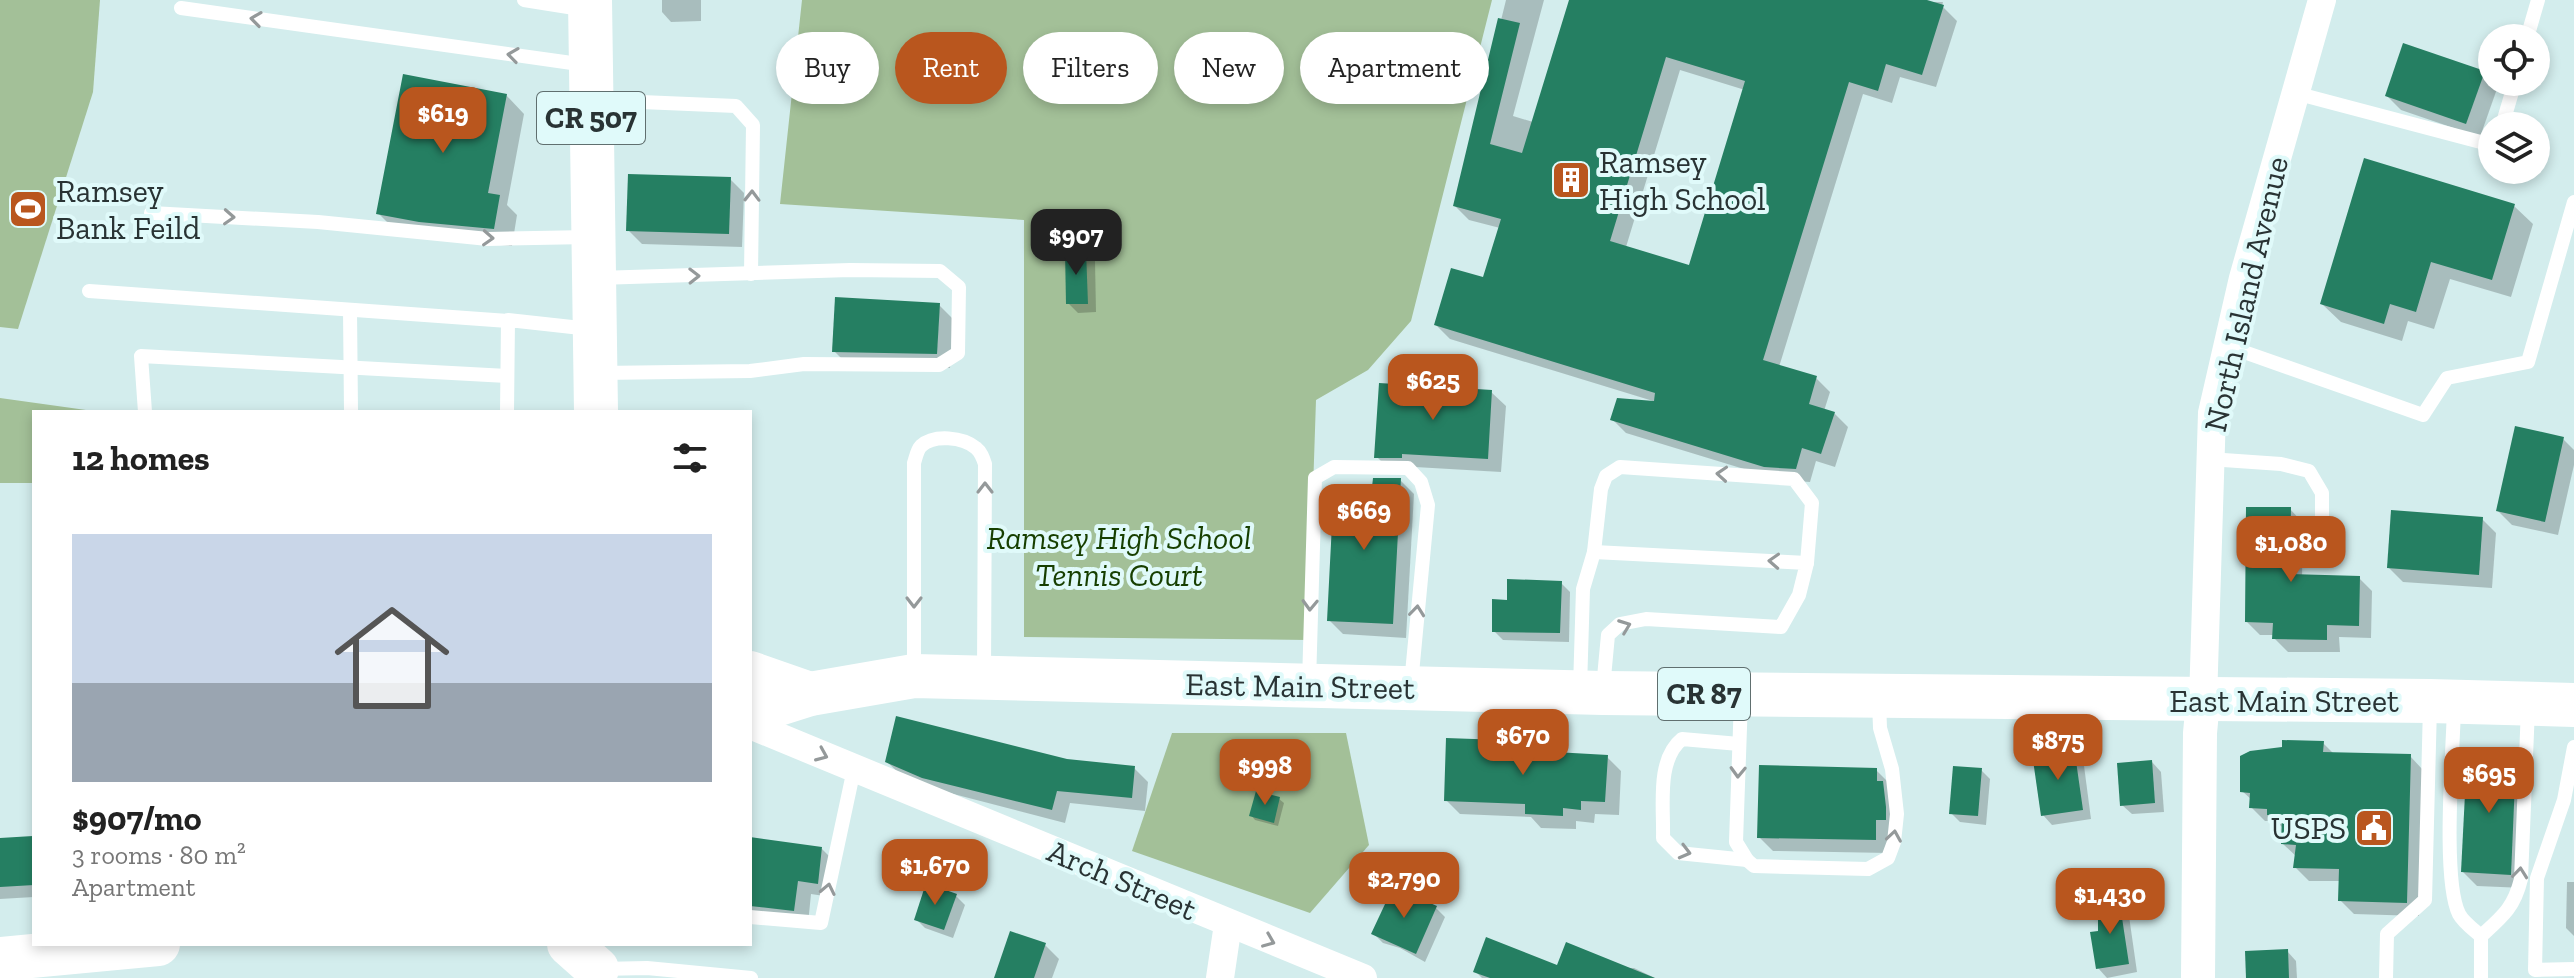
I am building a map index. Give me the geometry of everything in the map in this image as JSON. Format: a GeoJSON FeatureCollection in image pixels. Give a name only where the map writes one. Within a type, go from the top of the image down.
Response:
{"type":"FeatureCollection","features":[{"type":"Feature","properties":{"kind":"main road","name":"CR 507"},"geometry":{"type":"LineString","coordinates":[[590,6],[595,392]]}},
{"type":"Feature","properties":{"kind":"main road"},"geometry":{"type":"LineString","coordinates":[[752,674],[810,694]]}},
{"type":"Feature","properties":{"kind":"main road","name":"East Main Street"},"geometry":{"type":"LineString","coordinates":[[752,712],[810,694],[914,676],[1592,692],[2574,705]]}},
{"type":"Feature","properties":{"kind":"main road"},"geometry":{"type":"LineString","coordinates":[[0,959],[137,946]]}},
{"type":"Feature","properties":{"kind":"street","name":"North Island Avenue"},"geometry":{"type":"LineString","coordinates":[[2198,978],[2200,733],[2212,413],[2243,278],[2322,0]]}},
{"type":"Feature","properties":{"kind":"street","name":"Arch Street"},"geometry":{"type":"LineString","coordinates":[[752,726],[1363,978]]}},
{"type":"Feature","properties":{"kind":"street"},"geometry":{"type":"LineString","coordinates":[[1220,978],[1228,924]]}},
{"type":"Feature","properties":{"kind":"lane"},"geometry":{"type":"LineString","coordinates":[[524,0],[590,6]]}},
{"type":"Feature","properties":{"kind":"lane"},"geometry":{"type":"LineString","coordinates":[[2531,24],[2538,0]]}},
{"type":"Feature","properties":{"kind":"lane"},"geometry":{"type":"LineString","coordinates":[[181,8],[591,83],[736,106],[753,125],[751,274]]}},
{"type":"Feature","properties":{"kind":"lane"},"geometry":{"type":"LineString","coordinates":[[2295,93],[2478,141]]}},
{"type":"Feature","properties":{"kind":"lane"},"geometry":{"type":"LineString","coordinates":[[2227,346],[2423,415],[2447,378],[2528,362],[2574,202]]}},
{"type":"Feature","properties":{"kind":"lane"},"geometry":{"type":"LineString","coordinates":[[151,213],[318,222],[488,239],[593,258],[751,274],[940,271],[959,287],[958,353],[939,365],[804,364],[595,392]]}},
{"type":"Feature","properties":{"kind":"lane"},"geometry":{"type":"LineString","coordinates":[[89,291],[594,329]]}},
{"type":"Feature","properties":{"kind":"lane"},"geometry":{"type":"LineString","coordinates":[[350,310],[351,410]]}},
{"type":"Feature","properties":{"kind":"lane"},"geometry":{"type":"LineString","coordinates":[[507,410],[508,321]]}},
{"type":"Feature","properties":{"kind":"lane"},"geometry":{"type":"LineString","coordinates":[[145,410],[141,356],[507,376]]}},
{"type":"Feature","properties":{"kind":"lane"},"geometry":{"type":"LineString","coordinates":[[914,676],[914,463],[919,448],[929,441],[948,438],[968,442],[979,449],[985,464],[984,678]]}},
{"type":"Feature","properties":{"kind":"lane"},"geometry":{"type":"LineString","coordinates":[[2209,459],[2281,464],[2309,471],[2322,493],[2322,561]]}},
{"type":"Feature","properties":{"kind":"lane"},"geometry":{"type":"LineString","coordinates":[[1309,686],[1315,478],[1334,467],[1408,468],[1421,482],[1428,505],[1411,688]]}},
{"type":"Feature","properties":{"kind":"lane"},"geometry":{"type":"LineString","coordinates":[[1620,467],[1794,479],[1812,503],[1807,563],[1799,595],[1781,627],[1646,619],[1620,624],[1608,635],[1592,692],[1583,589],[1594,552],[1601,489],[1606,476],[1620,467]]}},
{"type":"Feature","properties":{"kind":"lane"},"geometry":{"type":"LineString","coordinates":[[1594,552],[1807,563]]}},
{"type":"Feature","properties":{"kind":"lane"},"geometry":{"type":"LineString","coordinates":[[1741,694],[1736,842],[1747,860],[1754,866],[1868,869],[1888,858],[1894,842],[1897,814],[1892,769],[1880,728],[1879,696]]}},
{"type":"Feature","properties":{"kind":"lane"},"geometry":{"type":"LineString","coordinates":[[2442,702],[2453,891],[2459,915],[2481,936],[2481,978]]}},
{"type":"Feature","properties":{"kind":"lane"},"geometry":{"type":"LineString","coordinates":[[2386,978],[2387,934],[2425,900],[2442,702]]}},
{"type":"Feature","properties":{"kind":"lane"},"geometry":{"type":"LineString","coordinates":[[2481,936],[2516,899],[2521,879],[2528,704]]}},
{"type":"Feature","properties":{"kind":"lane"},"geometry":{"type":"LineString","coordinates":[[1739,744],[1682,739],[1674,746],[1668,755],[1665,773],[1663,838],[1678,853],[1747,860]]}},
{"type":"Feature","properties":{"kind":"lane"},"geometry":{"type":"LineString","coordinates":[[2574,747],[2564,800],[2537,878],[2535,970],[2574,969]]}},
{"type":"Feature","properties":{"kind":"lane"},"geometry":{"type":"LineString","coordinates":[[752,917],[821,923],[854,769]]}},
{"type":"Feature","properties":{"kind":"lane"},"geometry":{"type":"LineString","coordinates":[[590,959],[751,978]]}},
{"type":"Feature","properties":{"kind":"green space","name":"Ramsey Bank Feild"},"geometry":{"type":"Polygon","coordinates":[[[0,0],[100,0],[93,92],[18,329],[0,327],[0,0]]]}},
{"type":"Feature","properties":{"kind":"green space","name":"Ramsey High School Tennis Court"},"geometry":{"type":"Polygon","coordinates":[[[802,0],[1492,0],[1484,32],[1300,32],[1300,104],[1466,104],[1411,321],[1368,370],[1316,400],[1308,640],[1024,637],[1024,220],[780,204],[791,104],[879,104],[879,32],[799,32],[802,0]]]}},
{"type":"Feature","properties":{"kind":"green space"},"geometry":{"type":"Polygon","coordinates":[[[0,398],[86,410],[32,410],[32,483],[0,483],[0,398]]]}},
{"type":"Feature","properties":{"kind":"green space"},"geometry":{"type":"Polygon","coordinates":[[[1172,733],[1346,733],[1369,845],[1310,913],[1132,851],[1172,733]]]}},
{"type":"Feature","properties":{"kind":"building","name":"Ramsey High School"},"geometry":{"type":"Polygon","coordinates":[[[1569,0],[1927,0],[1944,5],[1922,75],[1886,64],[1878,91],[1849,82],[1763,360],[1817,376],[1809,404],[1835,412],[1821,454],[1802,448],[1796,469],[1764,467],[1610,420],[1617,398],[1654,401],[1655,393],[1434,325],[1451,268],[1483,277],[1501,219],[1453,206],[1477,104],[1489,104],[1489,56],[1498,18],[1520,23],[1490,144],[1522,153],[1569,0]],[[1666,57],[1610,241],[1689,265],[1745,81],[1666,57]]]}},
{"type":"Feature","properties":{"kind":"building"},"geometry":{"type":"Polygon","coordinates":[[[2403,43],[2478,69],[2478,91],[2466,124],[2385,96],[2403,43]]]}},
{"type":"Feature","properties":{"kind":"building"},"geometry":{"type":"Polygon","coordinates":[[[403,74],[507,94],[488,193],[500,195],[494,229],[419,222],[376,214],[403,74]]]}},
{"type":"Feature","properties":{"kind":"building"},"geometry":{"type":"Polygon","coordinates":[[[2364,158],[2515,204],[2492,280],[2431,262],[2416,312],[2390,304],[2384,324],[2320,304],[2364,158]]]}},
{"type":"Feature","properties":{"kind":"building"},"geometry":{"type":"Polygon","coordinates":[[[628,174],[731,177],[729,234],[626,231],[628,174]]]}},
{"type":"Feature","properties":{"kind":"building"},"geometry":{"type":"Polygon","coordinates":[[[1065,250],[1086,250],[1088,304],[1066,304],[1065,250]]]}},
{"type":"Feature","properties":{"kind":"building"},"geometry":{"type":"Polygon","coordinates":[[[835,297],[940,303],[937,354],[832,352],[835,297]]]}},
{"type":"Feature","properties":{"kind":"building"},"geometry":{"type":"Polygon","coordinates":[[[1379,383],[1492,390],[1488,459],[1402,454],[1402,458],[1374,458],[1379,383]]]}},
{"type":"Feature","properties":{"kind":"building"},"geometry":{"type":"Polygon","coordinates":[[[2515,426],[2564,437],[2545,522],[2496,511],[2515,426]]]}},
{"type":"Feature","properties":{"kind":"building"},"geometry":{"type":"Polygon","coordinates":[[[1373,478],[1401,478],[1393,624],[1327,621],[1334,485],[1372,487],[1373,478]]]}},
{"type":"Feature","properties":{"kind":"building"},"geometry":{"type":"Polygon","coordinates":[[[2246,507],[2291,507],[2290,574],[2360,576],[2359,626],[2327,625],[2327,640],[2272,639],[2273,623],[2245,622],[2246,507]]]}},
{"type":"Feature","properties":{"kind":"building"},"geometry":{"type":"Polygon","coordinates":[[[2391,510],[2483,517],[2479,575],[2387,568],[2391,510]]]}},
{"type":"Feature","properties":{"kind":"building"},"geometry":{"type":"Polygon","coordinates":[[[1507,579],[1562,581],[1560,633],[1492,632],[1492,599],[1507,600],[1507,579]]]}},
{"type":"Feature","properties":{"kind":"building"},"geometry":{"type":"Polygon","coordinates":[[[896,716],[1067,759],[1135,766],[1132,798],[1057,791],[1052,810],[922,778],[885,762],[896,716]]]}},
{"type":"Feature","properties":{"kind":"building"},"geometry":{"type":"Polygon","coordinates":[[[1446,738],[1502,740],[1502,749],[1608,755],[1605,802],[1581,801],[1581,810],[1563,808],[1563,816],[1525,814],[1525,804],[1444,801],[1446,738]]]}},
{"type":"Feature","properties":{"kind":"building"},"geometry":{"type":"Polygon","coordinates":[[[2282,740],[2324,741],[2323,752],[2411,754],[2407,903],[2338,901],[2339,869],[2293,868],[2296,845],[2281,844],[2282,816],[2267,815],[2267,809],[2249,808],[2250,793],[2240,792],[2240,756],[2250,751],[2282,747],[2282,740]]]}},
{"type":"Feature","properties":{"kind":"building"},"geometry":{"type":"Polygon","coordinates":[[[2074,747],[2083,810],[2041,816],[2032,753],[2074,747]]]}},
{"type":"Feature","properties":{"kind":"building"},"geometry":{"type":"Polygon","coordinates":[[[2467,755],[2516,758],[2511,875],[2461,872],[2467,755]]]}},
{"type":"Feature","properties":{"kind":"building"},"geometry":{"type":"Polygon","coordinates":[[[2152,760],[2155,803],[2120,806],[2117,763],[2152,760]]]}},
{"type":"Feature","properties":{"kind":"building"},"geometry":{"type":"Polygon","coordinates":[[[1759,765],[1877,768],[1877,781],[1883,781],[1886,820],[1876,820],[1876,840],[1757,838],[1759,765]]]}},
{"type":"Feature","properties":{"kind":"building"},"geometry":{"type":"Polygon","coordinates":[[[1953,766],[1982,768],[1978,816],[1949,814],[1953,766]]]}},
{"type":"Feature","properties":{"kind":"building"},"geometry":{"type":"Polygon","coordinates":[[[1256,791],[1280,797],[1274,823],[1249,816],[1256,791]]]}},
{"type":"Feature","properties":{"kind":"building"},"geometry":{"type":"Polygon","coordinates":[[[32,836],[32,885],[0,887],[0,838],[32,836]]]}},
{"type":"Feature","properties":{"kind":"building"},"geometry":{"type":"Polygon","coordinates":[[[752,837],[822,847],[818,884],[798,881],[794,911],[752,906],[752,837]]]}},
{"type":"Feature","properties":{"kind":"building"},"geometry":{"type":"Polygon","coordinates":[[[926,883],[957,894],[944,930],[914,920],[926,883]]]}},
{"type":"Feature","properties":{"kind":"building"},"geometry":{"type":"Polygon","coordinates":[[[1393,887],[1437,906],[1416,954],[1371,934],[1393,887]]]}},
{"type":"Feature","properties":{"kind":"building"},"geometry":{"type":"Polygon","coordinates":[[[2119,898],[2129,964],[2096,969],[2090,932],[2098,931],[2098,900],[2119,898]]]}},
{"type":"Feature","properties":{"kind":"building"},"geometry":{"type":"Polygon","coordinates":[[[1010,931],[1046,943],[1034,978],[994,978],[1010,931]]]}},
{"type":"Feature","properties":{"kind":"building"},"geometry":{"type":"Polygon","coordinates":[[[1486,937],[1557,965],[1566,942],[1655,978],[1490,978],[1473,972],[1486,937]]]}},
{"type":"Feature","properties":{"kind":"building"},"geometry":{"type":"Polygon","coordinates":[[[2288,949],[2289,978],[2246,978],[2245,951],[2288,949]]]}},
{"type":"Feature","properties":{"kind":"place","name":"Ramsey High School"},"geometry":{"type":"Point","coordinates":[1571,180]}},
{"type":"Feature","properties":{"kind":"place","name":"Ramsey Bank Feild"},"geometry":{"type":"Point","coordinates":[28,209]}},
{"type":"Feature","properties":{"kind":"place","name":"USPS"},"geometry":{"type":"Point","coordinates":[2374,828]}}]}
